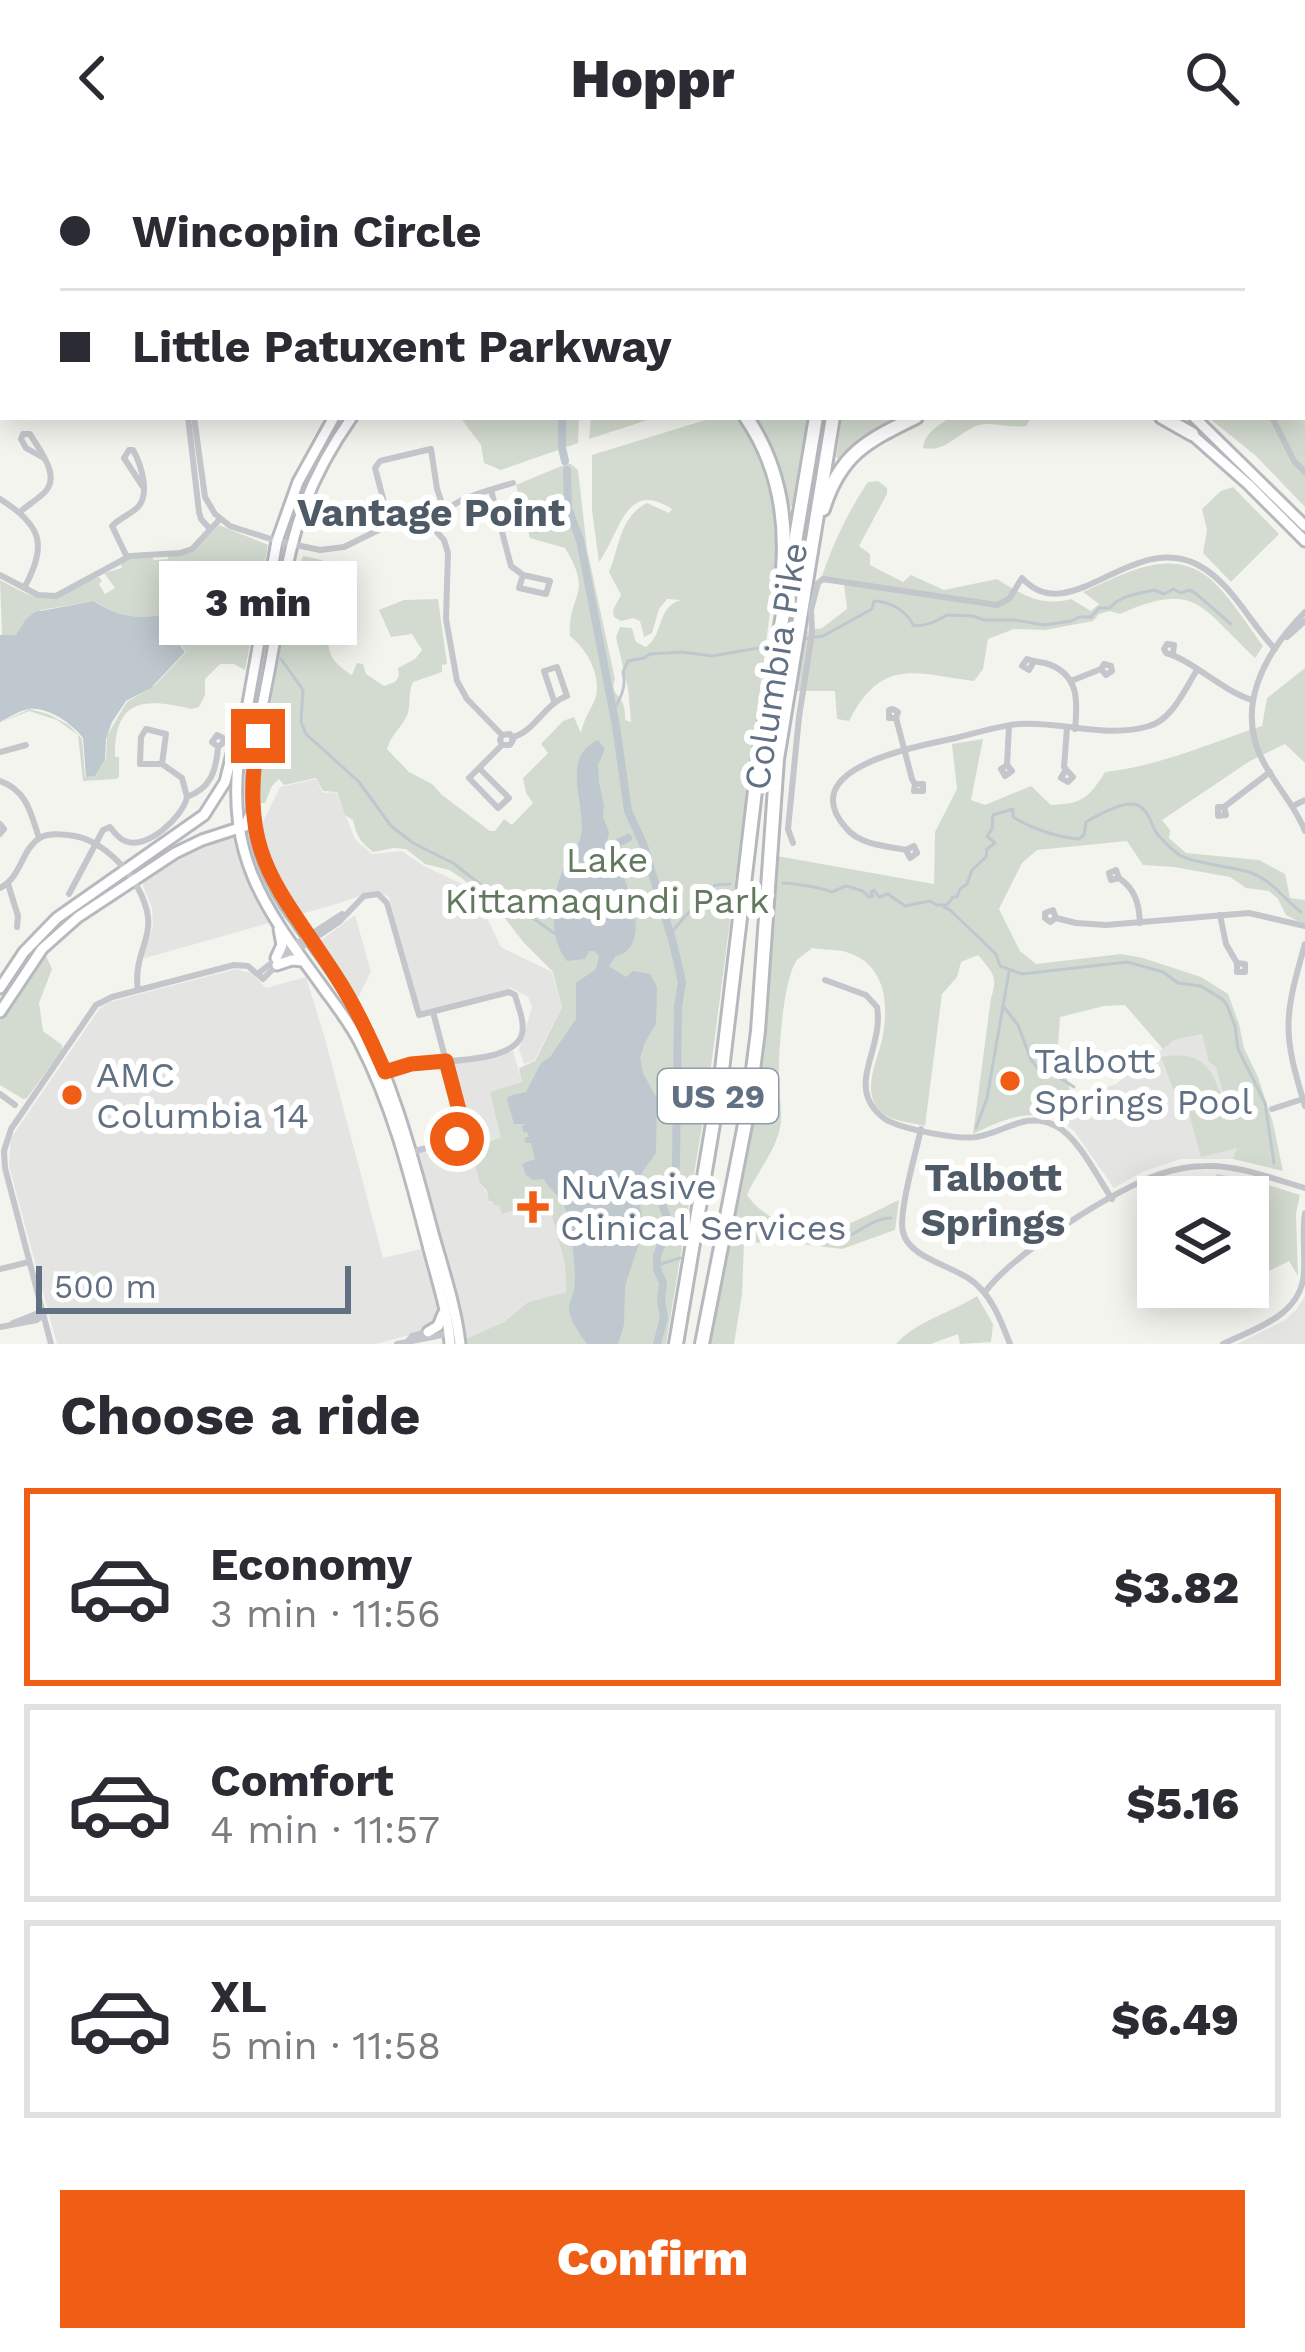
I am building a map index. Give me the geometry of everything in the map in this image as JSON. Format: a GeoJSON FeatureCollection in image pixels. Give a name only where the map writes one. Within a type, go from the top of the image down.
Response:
{"type":"FeatureCollection","features":[{"type":"Feature","properties":{"kind":"highway"},"geometry":{"type":"LineString","coordinates":[[748,420],[768,457],[783,517],[784,565],[775,658]]}},
{"type":"Feature","properties":{"kind":"highway","name":"Columbia Pike"},"geometry":{"type":"LineString","coordinates":[[676,1344],[722,1070],[751,810],[816,420]]}},
{"type":"Feature","properties":{"kind":"highway","name":"Columbia Pike"},"geometry":{"type":"LineString","coordinates":[[702,1344],[748,1109],[775,781],[832,420]]}},
{"type":"Feature","properties":{"kind":"highway"},"geometry":{"type":"LineString","coordinates":[[805,580],[836,474],[862,446],[910,420]]}},
{"type":"Feature","properties":{"kind":"highway"},"geometry":{"type":"LineString","coordinates":[[1170,420],[1192,434]]}},
{"type":"Feature","properties":{"kind":"main road"},"geometry":{"type":"LineString","coordinates":[[332,420],[298,482],[277,541],[236,789],[238,829],[254,882],[277,924],[380,1074]]}},
{"type":"Feature","properties":{"kind":"main road"},"geometry":{"type":"LineString","coordinates":[[0,988],[45,928],[128,876],[247,824],[292,544],[312,488],[348,420]]}},
{"type":"Feature","properties":{"kind":"main road"},"geometry":{"type":"LineString","coordinates":[[1198,420],[1301,525],[1305,542]]}},
{"type":"Feature","properties":{"kind":"main road"},"geometry":{"type":"LineString","coordinates":[[1192,434],[1301,525]]}},
{"type":"Feature","properties":{"kind":"main road"},"geometry":{"type":"LineString","coordinates":[[208,810],[225,782],[250,688]]}},
{"type":"Feature","properties":{"kind":"main road"},"geometry":{"type":"LineString","coordinates":[[0,1012],[32,961],[53,938],[226,792],[236,789],[244,794],[252,808],[264,863],[350,1000],[380,1074],[408,1153],[454,1334]]}},
{"type":"Feature","properties":{"kind":"main road"},"geometry":{"type":"LineString","coordinates":[[277,924],[282,945],[276,962],[303,961]]}},
{"type":"Feature","properties":{"kind":"main road"},"geometry":{"type":"LineString","coordinates":[[408,1153],[454,1334]]}},
{"type":"Feature","properties":{"kind":"main road"},"geometry":{"type":"LineString","coordinates":[[428,1332],[442,1320],[444,1309]]}},
{"type":"Feature","properties":{"kind":"street"},"geometry":{"type":"LineString","coordinates":[[191,420],[207,502],[220,519],[237,528],[311,549],[336,549],[380,528],[417,520],[444,540],[448,553],[446,619],[457,681],[467,699],[502,735]]}},
{"type":"Feature","properties":{"kind":"street"},"geometry":{"type":"LineString","coordinates":[[191,420],[200,517],[211,530]]}},
{"type":"Feature","properties":{"kind":"street"},"geometry":{"type":"LineString","coordinates":[[1274,420],[1294,461],[1305,472]]}},
{"type":"Feature","properties":{"kind":"street"},"geometry":{"type":"LineString","coordinates":[[380,528],[374,506],[384,502],[375,468],[380,461],[431,448],[436,489],[444,509]]}},
{"type":"Feature","properties":{"kind":"street"},"geometry":{"type":"LineString","coordinates":[[127,557],[112,526],[145,497],[137,454],[128,449],[124,458],[143,487]]}},
{"type":"Feature","properties":{"kind":"street"},"geometry":{"type":"LineString","coordinates":[[20,512],[50,488],[52,474],[42,457]]}},
{"type":"Feature","properties":{"kind":"street"},"geometry":{"type":"LineString","coordinates":[[430,526],[444,509],[460,500],[513,483]]}},
{"type":"Feature","properties":{"kind":"street"},"geometry":{"type":"LineString","coordinates":[[491,490],[508,559],[523,574],[550,581],[547,594],[519,588],[523,574]]}},
{"type":"Feature","properties":{"kind":"street"},"geometry":{"type":"LineString","coordinates":[[0,499],[20,512],[35,531],[40,550],[24,588]]}},
{"type":"Feature","properties":{"kind":"street"},"geometry":{"type":"LineString","coordinates":[[0,575],[44,596],[62,594],[127,557],[195,548],[220,519]]}},
{"type":"Feature","properties":{"kind":"street"},"geometry":{"type":"LineString","coordinates":[[793,843],[788,829],[813,599],[818,583],[826,578],[997,605],[1009,599],[1022,578],[1037,591],[1057,596],[1138,562],[1180,558],[1220,581],[1275,649]]}},
{"type":"Feature","properties":{"kind":"street"},"geometry":{"type":"LineString","coordinates":[[1284,639],[1305,612]]}},
{"type":"Feature","properties":{"kind":"street"},"geometry":{"type":"LineString","coordinates":[[1305,621],[1263,667],[1251,720],[1256,744],[1305,831]]}},
{"type":"Feature","properties":{"kind":"street"},"geometry":{"type":"LineString","coordinates":[[1173,653],[1252,700]]}},
{"type":"Feature","properties":{"kind":"street"},"geometry":{"type":"LineString","coordinates":[[1033,663],[1047,664],[1071,681],[1077,695],[1065,771]]}},
{"type":"Feature","properties":{"kind":"street"},"geometry":{"type":"LineString","coordinates":[[502,735],[525,734],[554,701],[567,696],[557,667],[544,670],[554,701]]}},
{"type":"Feature","properties":{"kind":"street"},"geometry":{"type":"LineString","coordinates":[[1071,681],[1101,669]]}},
{"type":"Feature","properties":{"kind":"street"},"geometry":{"type":"LineString","coordinates":[[906,850],[856,837],[839,819],[833,803],[845,777],[874,759],[905,749],[1009,726],[1142,728],[1170,711],[1196,670]]}},
{"type":"Feature","properties":{"kind":"street"},"geometry":{"type":"LineString","coordinates":[[896,718],[914,784]]}},
{"type":"Feature","properties":{"kind":"street"},"geometry":{"type":"LineString","coordinates":[[1007,765],[1009,726]]}},
{"type":"Feature","properties":{"kind":"street"},"geometry":{"type":"LineString","coordinates":[[69,894],[103,830],[110,826],[126,842],[138,843],[182,814],[188,797],[182,778],[162,764],[140,764],[140,737],[146,729],[166,734],[162,764]]}},
{"type":"Feature","properties":{"kind":"street"},"geometry":{"type":"LineString","coordinates":[[502,735],[502,745]]}},
{"type":"Feature","properties":{"kind":"street"},"geometry":{"type":"LineString","coordinates":[[479,768],[508,798],[498,808],[469,778],[479,768],[502,745],[511,745],[512,737]]}},
{"type":"Feature","properties":{"kind":"street"},"geometry":{"type":"LineString","coordinates":[[0,752],[26,745]]}},
{"type":"Feature","properties":{"kind":"street"},"geometry":{"type":"LineString","coordinates":[[188,797],[209,785],[218,747]]}},
{"type":"Feature","properties":{"kind":"street"},"geometry":{"type":"LineString","coordinates":[[1225,807],[1270,772]]}},
{"type":"Feature","properties":{"kind":"street"},"geometry":{"type":"LineString","coordinates":[[0,781],[25,799],[39,838]]}},
{"type":"Feature","properties":{"kind":"street"},"geometry":{"type":"LineString","coordinates":[[1294,806],[1305,800]]}},
{"type":"Feature","properties":{"kind":"street"},"geometry":{"type":"LineString","coordinates":[[0,824],[4,829],[0,834]]}},
{"type":"Feature","properties":{"kind":"street"},"geometry":{"type":"LineString","coordinates":[[17,927],[18,916],[4,886],[39,838],[71,835],[96,843],[109,851],[145,905],[148,922],[137,962],[138,990]]}},
{"type":"Feature","properties":{"kind":"street"},"geometry":{"type":"LineString","coordinates":[[1119,878],[1136,896],[1140,923]]}},
{"type":"Feature","properties":{"kind":"street"},"geometry":{"type":"LineString","coordinates":[[51,1344],[10,1196],[4,1150],[11,1129],[96,1005],[234,964],[248,965],[261,976],[368,894],[381,895],[388,903],[419,1016],[509,992],[515,995],[522,1018],[520,1038],[510,1049],[469,1060],[411,1064],[380,1074]]}},
{"type":"Feature","properties":{"kind":"street"},"geometry":{"type":"LineString","coordinates":[[1056,918],[1085,924],[1140,923],[1256,914],[1305,926]]}},
{"type":"Feature","properties":{"kind":"street"},"geometry":{"type":"LineString","coordinates":[[1220,915],[1226,944],[1237,963]]}},
{"type":"Feature","properties":{"kind":"street"},"geometry":{"type":"LineString","coordinates":[[1272,1109],[1304,1102],[1289,1052],[1287,1020],[1305,944]]}},
{"type":"Feature","properties":{"kind":"street"},"geometry":{"type":"LineString","coordinates":[[825,980],[866,995],[874,1003],[877,1041],[865,1078],[868,1100],[886,1120],[970,1138],[1021,1121],[1047,1122],[1068,1134],[1112,1199]]}},
{"type":"Feature","properties":{"kind":"street"},"geometry":{"type":"LineString","coordinates":[[408,1153],[463,1134],[433,1012]]}},
{"type":"Feature","properties":{"kind":"street"},"geometry":{"type":"LineString","coordinates":[[0,1094],[15,1105]]}},
{"type":"Feature","properties":{"kind":"street"},"geometry":{"type":"LineString","coordinates":[[921,1129],[903,1234],[916,1251],[963,1274],[985,1292],[1010,1344]]}},
{"type":"Feature","properties":{"kind":"street"},"geometry":{"type":"LineString","coordinates":[[985,1292],[1112,1199],[1157,1175],[1204,1166],[1243,1170],[1305,1188]]}},
{"type":"Feature","properties":{"kind":"street"},"geometry":{"type":"LineString","coordinates":[[0,1193],[10,1196]]}},
{"type":"Feature","properties":{"kind":"street"},"geometry":{"type":"LineString","coordinates":[[1222,1344],[1277,1317],[1295,1299],[1304,1280],[1305,1213]]}},
{"type":"Feature","properties":{"kind":"street"},"geometry":{"type":"LineString","coordinates":[[0,1269],[29,1262]]}},
{"type":"Feature","properties":{"kind":"street"},"geometry":{"type":"LineString","coordinates":[[0,1327],[18,1318],[43,1315]]}},
{"type":"Feature","properties":{"kind":"street"},"geometry":{"type":"LineString","coordinates":[[408,1341],[428,1332],[454,1334]]}},
{"type":"Feature","properties":{"kind":"street"},"geometry":{"type":"LineString","coordinates":[[397,1344],[454,1334]]}},
{"type":"Feature","properties":{"kind":"shaded area"},"geometry":{"type":"Polygon","coordinates":[[[94,601],[126,615],[160,615],[185,652],[151,688],[126,701],[112,722],[105,760],[95,776],[86,777],[83,738],[59,718],[29,709],[0,722],[0,635],[16,635],[35,612],[94,601]]]}},
{"type":"Feature","properties":{"kind":"shaded area"},"geometry":{"type":"Polygon","coordinates":[[[598,740],[605,749],[598,765],[609,832],[601,851],[615,857],[636,927],[628,950],[609,966],[626,977],[633,971],[650,974],[657,987],[656,1024],[640,1058],[657,1099],[656,1153],[636,1181],[644,1229],[625,1286],[624,1325],[618,1344],[587,1344],[571,1318],[575,1273],[566,1211],[544,1179],[526,1175],[522,1164],[535,1159],[531,1143],[524,1138],[529,1137],[524,1133],[525,1124],[514,1124],[507,1099],[526,1092],[541,1063],[550,1057],[576,1019],[576,983],[596,969],[599,956],[594,951],[585,959],[567,961],[556,938],[554,912],[562,872],[581,836],[580,758],[598,740]]]}},
{"type":"Feature","properties":{"kind":"shaded area"},"geometry":{"type":"Polygon","coordinates":[[[316,779],[323,793],[336,792],[355,839],[372,854],[402,851],[473,889],[501,947],[552,972],[562,1008],[534,1061],[524,1064],[519,1050],[532,1007],[528,997],[511,988],[420,1012],[389,897],[376,891],[142,959],[153,927],[143,878],[181,855],[261,826],[280,787],[316,779]]]}},
{"type":"Feature","properties":{"kind":"shaded area"},"geometry":{"type":"Polygon","coordinates":[[[355,915],[371,972],[358,998],[319,942],[355,915]]]}},
{"type":"Feature","properties":{"kind":"shaded area"},"geometry":{"type":"Polygon","coordinates":[[[236,969],[251,973],[266,988],[306,977],[383,1258],[421,1249],[441,1317],[432,1329],[375,1344],[57,1344],[9,1166],[11,1138],[100,1008],[236,969]]]}},
{"type":"Feature","properties":{"kind":"shaded area"},"geometry":{"type":"Polygon","coordinates":[[[1202,1034],[1222,1086],[1237,1154],[1233,1159],[1181,1159],[1144,1171],[1114,1188],[1074,1131],[1062,1122],[1073,1101],[1116,1084],[1174,1040],[1202,1034]]]}},
{"type":"Feature","properties":{"kind":"shaded area"},"geometry":{"type":"Polygon","coordinates":[[[513,1051],[522,1082],[501,1138],[471,1146],[480,1183],[493,1201],[517,1205],[537,1196],[548,1202],[565,1264],[566,1292],[528,1302],[504,1322],[463,1340],[415,1154],[458,1142],[466,1132],[451,1064],[513,1051]]]}},
{"type":"Feature","properties":{"kind":"shaded area"},"geometry":{"type":"Polygon","coordinates":[[[1305,1296],[1305,1344],[1237,1344],[1285,1320],[1305,1296]]]}},
{"type":"Feature","properties":{"kind":"green space"},"geometry":{"type":"Polygon","coordinates":[[[462,420],[579,420],[578,443],[501,470],[484,463],[481,445],[462,420]]]}},
{"type":"Feature","properties":{"kind":"green space"},"geometry":{"type":"Polygon","coordinates":[[[591,420],[648,420],[589,439],[591,420]]]}},
{"type":"Feature","properties":{"kind":"green space","name":"Lake Kittamaqundi Park"},"geometry":{"type":"Polygon","coordinates":[[[705,420],[742,420],[757,448],[772,498],[778,551],[708,1090],[666,1344],[462,1344],[504,1322],[528,1302],[566,1292],[565,1264],[548,1202],[537,1196],[502,1214],[480,1183],[470,1147],[501,1138],[490,1092],[522,1082],[519,1068],[535,1061],[562,1008],[553,972],[501,913],[463,879],[425,864],[406,849],[373,852],[345,815],[337,792],[323,791],[316,778],[284,785],[279,779],[265,803],[260,803],[260,767],[288,601],[303,556],[322,560],[340,605],[353,614],[333,636],[330,653],[352,675],[357,663],[363,664],[366,674],[384,686],[395,682],[398,668],[422,650],[412,634],[391,637],[379,610],[404,600],[438,599],[447,664],[442,665],[442,672],[413,682],[408,713],[387,749],[409,772],[432,784],[490,831],[504,819],[512,825],[533,803],[523,778],[548,753],[541,744],[563,721],[574,717],[581,733],[596,696],[591,662],[570,636],[578,576],[565,548],[530,538],[516,485],[566,464],[578,470],[587,549],[614,688],[623,703],[625,720],[631,722],[616,637],[620,627],[632,628],[636,642],[646,647],[668,608],[681,600],[667,599],[652,633],[644,637],[640,621],[614,617],[621,595],[609,572],[626,525],[638,509],[647,503],[669,513],[672,509],[657,501],[634,504],[599,562],[592,455],[705,420]]]}},
{"type":"Feature","properties":{"kind":"green space"},"geometry":{"type":"Polygon","coordinates":[[[758,420],[807,420],[789,508],[769,439],[758,420]]]}},
{"type":"Feature","properties":{"kind":"green space"},"geometry":{"type":"Polygon","coordinates":[[[842,420],[894,422],[841,461],[836,457],[842,420]]]}},
{"type":"Feature","properties":{"kind":"green space"},"geometry":{"type":"Polygon","coordinates":[[[947,420],[1030,420],[1026,426],[982,424],[944,445],[923,448],[947,420]]]}},
{"type":"Feature","properties":{"kind":"green space"},"geometry":{"type":"Polygon","coordinates":[[[1212,420],[1305,420],[1305,507],[1256,456],[1212,420]]]}},
{"type":"Feature","properties":{"kind":"green space"},"geometry":{"type":"Polygon","coordinates":[[[878,481],[887,494],[859,546],[870,554],[870,565],[903,582],[911,575],[944,590],[997,579],[1032,598],[1071,599],[1091,611],[1099,604],[1083,592],[1146,567],[1178,564],[1209,578],[1263,646],[1255,658],[1196,604],[1166,599],[1120,614],[1099,614],[1093,621],[1045,630],[1014,629],[988,639],[983,669],[974,681],[901,674],[874,687],[849,721],[837,719],[835,691],[795,691],[806,631],[822,628],[847,609],[844,584],[820,582],[853,506],[868,482],[878,481]]]}},
{"type":"Feature","properties":{"kind":"green space"},"geometry":{"type":"Polygon","coordinates":[[[1233,487],[1279,534],[1231,582],[1203,553],[1207,530],[1202,509],[1221,491],[1233,487]]]}},
{"type":"Feature","properties":{"kind":"green space"},"geometry":{"type":"Polygon","coordinates":[[[219,525],[268,545],[245,670],[220,664],[205,679],[199,707],[146,704],[126,713],[116,738],[116,779],[83,781],[78,735],[57,720],[29,711],[0,723],[29,709],[48,714],[69,725],[82,739],[85,777],[95,776],[106,759],[107,736],[127,702],[155,685],[186,652],[160,615],[126,615],[95,601],[41,610],[16,635],[2,635],[0,580],[31,595],[51,598],[99,577],[105,594],[115,588],[104,573],[122,568],[121,564],[133,558],[168,559],[168,555],[192,552],[219,525]]]}},
{"type":"Feature","properties":{"kind":"green space"},"geometry":{"type":"Polygon","coordinates":[[[1305,668],[1305,763],[1285,744],[1250,761],[1162,820],[1170,830],[1169,838],[1186,853],[1259,860],[1285,874],[1290,898],[1305,900],[1305,925],[1286,915],[1269,891],[1246,888],[1230,877],[1143,865],[1127,841],[1037,850],[1022,863],[999,909],[1020,951],[1036,964],[1121,954],[1201,977],[1228,994],[1273,1123],[1283,1171],[1233,1159],[1237,1148],[1201,1157],[1183,1092],[1174,1091],[1161,1057],[1202,1063],[1215,1080],[1230,1119],[1202,1034],[1174,1040],[1163,1049],[1125,1005],[1060,1017],[1058,1045],[1070,1090],[1055,1119],[1023,1116],[973,1134],[994,984],[978,955],[961,962],[957,977],[942,994],[925,1126],[889,1117],[879,1110],[871,1092],[885,1014],[878,978],[862,959],[849,953],[812,948],[797,960],[785,1000],[779,1054],[780,1128],[747,1195],[774,1219],[810,1230],[843,1226],[899,1200],[895,1230],[842,1249],[744,1243],[734,1344],[708,1344],[742,1186],[766,1027],[777,856],[934,884],[935,832],[957,789],[952,744],[983,739],[971,800],[985,805],[1031,786],[1051,805],[1070,803],[1089,794],[1105,772],[1165,759],[1262,726],[1267,698],[1305,668]]]}},
{"type":"Feature","properties":{"kind":"green space"},"geometry":{"type":"Polygon","coordinates":[[[46,956],[52,969],[39,1003],[43,1031],[62,1050],[23,1099],[0,1085],[0,1021],[17,990],[46,956]]]}},
{"type":"Feature","properties":{"kind":"green space"},"geometry":{"type":"Polygon","coordinates":[[[1269,1185],[1300,1195],[1298,1276],[1289,1261],[1269,1271],[1269,1185]]]}},
{"type":"Feature","properties":{"kind":"green space"},"geometry":{"type":"Polygon","coordinates":[[[977,1296],[993,1324],[991,1342],[960,1344],[958,1334],[931,1344],[896,1344],[923,1323],[977,1296]]]}},
{"type":"Feature","properties":{"kind":"waterway"},"geometry":{"type":"LineString","coordinates":[[562,420],[565,461]]}},
{"type":"Feature","properties":{"kind":"waterway"},"geometry":{"type":"LineString","coordinates":[[567,470],[568,508],[580,540],[628,811],[644,846],[682,982],[675,1174],[659,1193],[669,1225],[657,1256],[664,1318],[657,1344]]}},
{"type":"Feature","properties":{"kind":"waterway"},"geometry":{"type":"LineString","coordinates":[[803,639],[823,636],[872,609],[874,601],[897,608],[917,626],[947,615],[1044,625],[1091,617],[1099,608],[1110,608],[1130,596],[1173,589],[1194,592],[1231,624]]}},
{"type":"Feature","properties":{"kind":"waterway"},"geometry":{"type":"LineString","coordinates":[[182,637],[180,630],[216,618],[251,631]]}},
{"type":"Feature","properties":{"kind":"waterway"},"geometry":{"type":"LineString","coordinates":[[613,711],[628,661],[650,654],[712,656],[764,647]]}},
{"type":"Feature","properties":{"kind":"waterway"},"geometry":{"type":"LineString","coordinates":[[281,659],[303,690],[301,722],[306,734],[359,782],[391,826],[554,933]]}},
{"type":"Feature","properties":{"kind":"waterway"},"geometry":{"type":"LineString","coordinates":[[783,883],[832,892],[846,886],[869,897],[874,890],[879,897],[888,894],[905,906],[930,901],[947,905],[995,843],[987,836],[993,815],[1013,809],[1013,817],[1028,825],[1079,839],[1086,822],[1132,804],[1145,810],[1158,835],[1178,854],[1257,875],[1301,912]]}},
{"type":"Feature","properties":{"kind":"waterway"},"geometry":{"type":"LineString","coordinates":[[601,860],[600,852],[628,838]]}},
{"type":"Feature","properties":{"kind":"waterway"},"geometry":{"type":"LineString","coordinates":[[670,934],[689,912],[699,913],[701,901],[715,885],[730,884]]}},
{"type":"Feature","properties":{"kind":"waterway"},"geometry":{"type":"LineString","coordinates":[[944,907],[996,954],[1000,966],[1022,974],[1127,962],[1163,972],[1178,983],[1201,986],[1222,999],[1235,1026],[1238,1049],[1265,1103],[1274,1163]]}},
{"type":"Feature","properties":{"kind":"waterway"},"geometry":{"type":"LineString","coordinates":[[976,1128],[987,1098],[1009,972]]}},
{"type":"Feature","properties":{"kind":"waterway"},"geometry":{"type":"LineString","coordinates":[[1003,1006],[1018,1025],[1040,1071]]}},
{"type":"Feature","properties":{"kind":"waterway"},"geometry":{"type":"LineString","coordinates":[[1048,1074],[1074,1087]]}},
{"type":"Feature","properties":{"kind":"waterway"},"geometry":{"type":"LineString","coordinates":[[737,1229],[830,1242],[891,1218]]}},
{"type":"Feature","properties":{"kind":"waterway"},"geometry":{"type":"LineString","coordinates":[[657,1269],[680,1258]]}},
{"type":"Feature","properties":{"kind":"place","name":"Talbott Springs Pool"},"geometry":{"type":"Point","coordinates":[1010,1081]}},
{"type":"Feature","properties":{"kind":"place","name":"AMC Columbia 14"},"geometry":{"type":"Point","coordinates":[72,1095]}},
{"type":"Feature","properties":{"kind":"place","name":"NuVasive Clinical Services"},"geometry":{"type":"Point","coordinates":[533,1207]}},
{"type":"Feature","properties":{"kind":"district","name":"Vantage Point"},"geometry":{"type":"Point","coordinates":[431,512]}},
{"type":"Feature","properties":{"kind":"district","name":"Talbott Springs"},"geometry":{"type":"Point","coordinates":[993,1200]}},
{"type":"Feature","properties":{"kind":"route"},"geometry":{"type":"LineString","coordinates":[[258,736],[252,808],[269,875],[343,987],[385,1072],[446,1061],[464,1129],[457,1139]]}}]}
